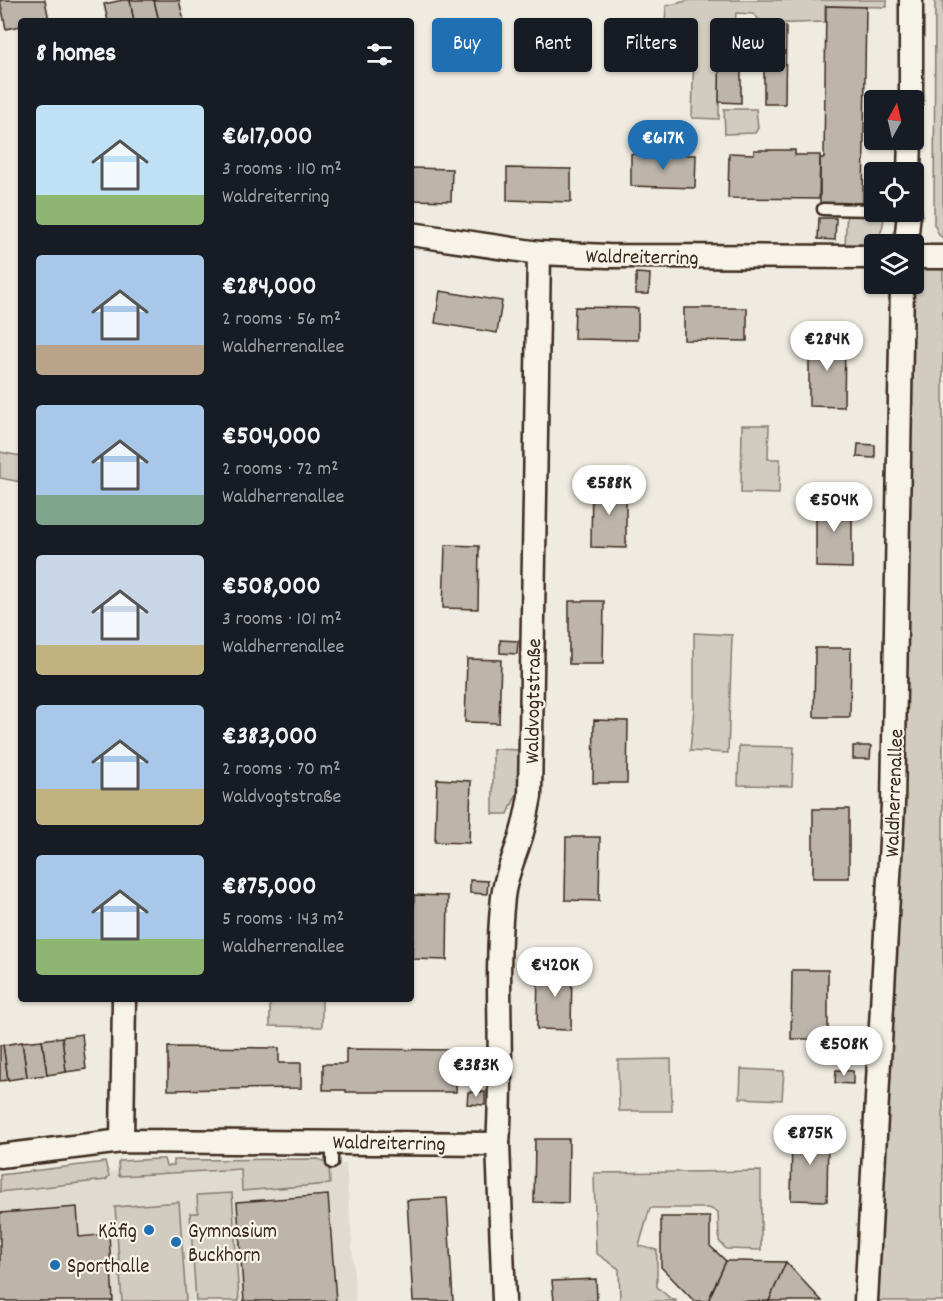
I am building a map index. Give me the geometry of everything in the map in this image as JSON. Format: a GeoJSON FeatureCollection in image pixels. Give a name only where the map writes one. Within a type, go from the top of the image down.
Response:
{"type":"FeatureCollection","features":[{"type":"Feature","properties":{"kind":"street"},"geometry":{"type":"LineString","coordinates":[[911,0],[911,90]]}},
{"type":"Feature","properties":{"kind":"street","name":"Waldreiterring"},"geometry":{"type":"LineString","coordinates":[[414,234],[539,253],[608,256],[864,257]]}},
{"type":"Feature","properties":{"kind":"street","name":"Waldvogtstraße"},"geometry":{"type":"LineString","coordinates":[[498,1144],[501,1112],[500,930],[503,896],[527,815],[530,796],[539,253]]}},
{"type":"Feature","properties":{"kind":"street"},"geometry":{"type":"LineString","coordinates":[[924,257],[943,257]]}},
{"type":"Feature","properties":{"kind":"street","name":"Waldherrenallee"},"geometry":{"type":"LineString","coordinates":[[866,1301],[893,804],[902,294]]}},
{"type":"Feature","properties":{"kind":"street"},"geometry":{"type":"LineString","coordinates":[[122,1141],[124,1002]]}},
{"type":"Feature","properties":{"kind":"street","name":"Waldreiterring"},"geometry":{"type":"LineString","coordinates":[[0,1156],[122,1141],[332,1152],[498,1144]]}},
{"type":"Feature","properties":{"kind":"street"},"geometry":{"type":"LineString","coordinates":[[498,1144],[504,1301]]}},
{"type":"Feature","properties":{"kind":"lane"},"geometry":{"type":"LineString","coordinates":[[823,210],[864,210]]}},
{"type":"Feature","properties":{"kind":"shaded area"},"geometry":{"type":"Polygon","coordinates":[[[690,0],[887,0],[887,7],[825,6],[825,22],[785,23],[785,18],[757,18],[753,14],[736,13],[736,18],[710,18],[710,72],[719,72],[719,119],[692,118],[693,72],[698,72],[698,18],[665,18],[666,6],[690,0]]]}},
{"type":"Feature","properties":{"kind":"shaded area"},"geometry":{"type":"Polygon","coordinates":[[[935,0],[943,0],[943,238],[934,224],[935,0]]]}},
{"type":"Feature","properties":{"kind":"shaded area"},"geometry":{"type":"Polygon","coordinates":[[[724,109],[756,109],[758,128],[755,133],[725,134],[724,109]]]}},
{"type":"Feature","properties":{"kind":"shaded area"},"geometry":{"type":"Polygon","coordinates":[[[847,210],[864,211],[864,222],[883,222],[880,234],[864,234],[864,245],[845,246],[847,210]]]}},
{"type":"Feature","properties":{"kind":"shaded area"},"geometry":{"type":"Polygon","coordinates":[[[927,257],[943,257],[943,1301],[876,1301],[890,1078],[902,809],[912,294],[924,294],[924,261],[927,257]]]}},
{"type":"Feature","properties":{"kind":"shaded area"},"geometry":{"type":"Polygon","coordinates":[[[742,425],[769,425],[768,459],[780,459],[779,494],[741,493],[742,425]]]}},
{"type":"Feature","properties":{"kind":"shaded area"},"geometry":{"type":"Polygon","coordinates":[[[0,452],[18,455],[18,481],[0,478],[0,452]]]}},
{"type":"Feature","properties":{"kind":"shaded area"},"geometry":{"type":"Polygon","coordinates":[[[694,633],[732,635],[728,753],[690,751],[694,709],[694,633]]]}},
{"type":"Feature","properties":{"kind":"shaded area"},"geometry":{"type":"Polygon","coordinates":[[[739,746],[794,747],[792,786],[738,785],[739,746]]]}},
{"type":"Feature","properties":{"kind":"shaded area"},"geometry":{"type":"Polygon","coordinates":[[[493,749],[522,750],[520,786],[508,814],[493,814],[493,749]]]}},
{"type":"Feature","properties":{"kind":"shaded area"},"geometry":{"type":"Polygon","coordinates":[[[270,1002],[322,1002],[322,1027],[270,1026],[270,1002]]]}},
{"type":"Feature","properties":{"kind":"shaded area"},"geometry":{"type":"Polygon","coordinates":[[[671,1059],[672,1111],[619,1111],[618,1060],[671,1059]]]}},
{"type":"Feature","properties":{"kind":"shaded area"},"geometry":{"type":"Polygon","coordinates":[[[741,1069],[784,1071],[782,1100],[740,1098],[741,1069]]]}},
{"type":"Feature","properties":{"kind":"shaded area"},"geometry":{"type":"Polygon","coordinates":[[[164,1159],[166,1166],[174,1165],[174,1160],[318,1159],[329,1163],[330,1184],[242,1191],[241,1169],[119,1176],[118,1163],[120,1161],[164,1159]]]}},
{"type":"Feature","properties":{"kind":"shaded area"},"geometry":{"type":"Polygon","coordinates":[[[105,1162],[109,1176],[106,1180],[0,1192],[0,1175],[105,1162]]]}},
{"type":"Feature","properties":{"kind":"shaded area","name":"Gymnasium Buckhorn"},"geometry":{"type":"Polygon","coordinates":[[[208,1163],[346,1164],[356,1301],[0,1301],[0,1182],[208,1163]]]}},
{"type":"Feature","properties":{"kind":"shaded area"},"geometry":{"type":"Polygon","coordinates":[[[761,1171],[761,1250],[726,1249],[719,1241],[718,1212],[709,1208],[650,1208],[639,1246],[657,1250],[657,1287],[677,1301],[620,1301],[619,1269],[596,1253],[594,1173],[761,1171]]]}},
{"type":"Feature","properties":{"kind":"shaded area"},"geometry":{"type":"Polygon","coordinates":[[[232,1193],[239,1301],[196,1301],[190,1213],[198,1213],[197,1195],[232,1193]]]}},
{"type":"Feature","properties":{"kind":"shaded area","name":"Käfig"},"geometry":{"type":"Polygon","coordinates":[[[179,1202],[186,1301],[122,1301],[115,1207],[179,1202]]]}},
{"type":"Feature","properties":{"kind":"building"},"geometry":{"type":"Polygon","coordinates":[[[0,0],[45,0],[49,18],[18,18],[18,27],[6,29],[0,0]]]}},
{"type":"Feature","properties":{"kind":"building"},"geometry":{"type":"Polygon","coordinates":[[[130,0],[133,18],[107,18],[104,4],[130,0]]]}},
{"type":"Feature","properties":{"kind":"building"},"geometry":{"type":"Polygon","coordinates":[[[130,0],[154,0],[158,18],[133,18],[130,0]]]}},
{"type":"Feature","properties":{"kind":"building"},"geometry":{"type":"Polygon","coordinates":[[[154,0],[179,0],[183,18],[158,18],[154,0]]]}},
{"type":"Feature","properties":{"kind":"building"},"geometry":{"type":"Polygon","coordinates":[[[826,6],[866,7],[863,203],[820,203],[820,158],[824,158],[826,6]]]}},
{"type":"Feature","properties":{"kind":"building"},"geometry":{"type":"Polygon","coordinates":[[[786,26],[785,104],[764,104],[764,72],[785,72],[786,26]]]}},
{"type":"Feature","properties":{"kind":"building"},"geometry":{"type":"Polygon","coordinates":[[[719,72],[741,72],[741,103],[719,102],[719,72]]]}},
{"type":"Feature","properties":{"kind":"building"},"geometry":{"type":"Polygon","coordinates":[[[754,150],[795,150],[795,155],[820,155],[819,199],[728,198],[729,153],[754,154],[754,150]]]}},
{"type":"Feature","properties":{"kind":"building"},"geometry":{"type":"Polygon","coordinates":[[[631,154],[696,155],[695,188],[631,186],[631,154]]]}},
{"type":"Feature","properties":{"kind":"building"},"geometry":{"type":"Polygon","coordinates":[[[414,168],[452,169],[451,201],[414,200],[414,168]]]}},
{"type":"Feature","properties":{"kind":"building"},"geometry":{"type":"Polygon","coordinates":[[[507,168],[571,169],[571,202],[507,200],[507,168]]]}},
{"type":"Feature","properties":{"kind":"building"},"geometry":{"type":"Polygon","coordinates":[[[819,218],[836,218],[835,240],[818,239],[819,218]]]}},
{"type":"Feature","properties":{"kind":"building"},"geometry":{"type":"Polygon","coordinates":[[[636,273],[650,274],[649,294],[636,294],[636,273]]]}},
{"type":"Feature","properties":{"kind":"building"},"geometry":{"type":"Polygon","coordinates":[[[440,291],[502,301],[497,333],[435,323],[440,291]]]}},
{"type":"Feature","properties":{"kind":"building"},"geometry":{"type":"Polygon","coordinates":[[[575,307],[638,308],[638,340],[574,339],[575,307]]]}},
{"type":"Feature","properties":{"kind":"building"},"geometry":{"type":"Polygon","coordinates":[[[684,308],[747,308],[747,341],[684,340],[684,308]]]}},
{"type":"Feature","properties":{"kind":"building"},"geometry":{"type":"Polygon","coordinates":[[[809,337],[845,338],[844,407],[809,406],[809,337]]]}},
{"type":"Feature","properties":{"kind":"building"},"geometry":{"type":"Polygon","coordinates":[[[858,444],[875,445],[875,458],[857,457],[858,444]]]}},
{"type":"Feature","properties":{"kind":"building"},"geometry":{"type":"Polygon","coordinates":[[[592,484],[626,484],[626,548],[591,547],[592,484]]]}},
{"type":"Feature","properties":{"kind":"building"},"geometry":{"type":"Polygon","coordinates":[[[816,498],[852,499],[852,568],[816,567],[816,498]]]}},
{"type":"Feature","properties":{"kind":"building"},"geometry":{"type":"Polygon","coordinates":[[[445,545],[479,546],[478,609],[443,608],[445,545]]]}},
{"type":"Feature","properties":{"kind":"building"},"geometry":{"type":"Polygon","coordinates":[[[569,601],[604,601],[603,664],[569,664],[569,601]]]}},
{"type":"Feature","properties":{"kind":"building"},"geometry":{"type":"Polygon","coordinates":[[[500,640],[518,641],[517,654],[500,653],[500,640]]]}},
{"type":"Feature","properties":{"kind":"building"},"geometry":{"type":"Polygon","coordinates":[[[815,648],[851,648],[850,717],[814,717],[815,648]]]}},
{"type":"Feature","properties":{"kind":"building"},"geometry":{"type":"Polygon","coordinates":[[[467,659],[501,660],[499,723],[465,722],[467,659]]]}},
{"type":"Feature","properties":{"kind":"building"},"geometry":{"type":"Polygon","coordinates":[[[594,720],[628,721],[627,783],[593,783],[594,720]]]}},
{"type":"Feature","properties":{"kind":"building"},"geometry":{"type":"Polygon","coordinates":[[[853,746],[871,746],[870,759],[853,759],[853,746]]]}},
{"type":"Feature","properties":{"kind":"building"},"geometry":{"type":"Polygon","coordinates":[[[437,779],[471,781],[469,843],[435,842],[437,779]]]}},
{"type":"Feature","properties":{"kind":"building"},"geometry":{"type":"Polygon","coordinates":[[[813,809],[849,809],[849,878],[813,878],[813,809]]]}},
{"type":"Feature","properties":{"kind":"building"},"geometry":{"type":"Polygon","coordinates":[[[566,837],[600,837],[599,901],[565,900],[566,837]]]}},
{"type":"Feature","properties":{"kind":"building"},"geometry":{"type":"Polygon","coordinates":[[[470,880],[488,881],[487,894],[470,893],[470,880]]]}},
{"type":"Feature","properties":{"kind":"building"},"geometry":{"type":"Polygon","coordinates":[[[414,895],[448,896],[447,960],[414,959],[414,895]]]}},
{"type":"Feature","properties":{"kind":"building"},"geometry":{"type":"Polygon","coordinates":[[[538,966],[572,966],[571,1030],[537,1029],[538,966]]]}},
{"type":"Feature","properties":{"kind":"building"},"geometry":{"type":"Polygon","coordinates":[[[792,970],[828,970],[828,1039],[791,1039],[792,970]]]}},
{"type":"Feature","properties":{"kind":"building"},"geometry":{"type":"Polygon","coordinates":[[[82,1034],[86,1069],[66,1072],[62,1037],[82,1034]]]}},
{"type":"Feature","properties":{"kind":"building"},"geometry":{"type":"Polygon","coordinates":[[[62,1037],[66,1072],[47,1075],[42,1040],[62,1037]]]}},
{"type":"Feature","properties":{"kind":"building"},"geometry":{"type":"Polygon","coordinates":[[[42,1040],[47,1075],[27,1077],[22,1042],[42,1040]]]}},
{"type":"Feature","properties":{"kind":"building"},"geometry":{"type":"Polygon","coordinates":[[[22,1042],[27,1077],[8,1080],[3,1045],[22,1042]]]}},
{"type":"Feature","properties":{"kind":"building"},"geometry":{"type":"Polygon","coordinates":[[[0,1045],[3,1045],[8,1080],[0,1081],[0,1045]]]}},
{"type":"Feature","properties":{"kind":"building"},"geometry":{"type":"Polygon","coordinates":[[[168,1047],[279,1048],[279,1063],[301,1063],[301,1088],[168,1090],[168,1047]]]}},
{"type":"Feature","properties":{"kind":"building"},"geometry":{"type":"Polygon","coordinates":[[[346,1049],[457,1050],[456,1092],[323,1090],[323,1064],[346,1064],[346,1049]]]}},
{"type":"Feature","properties":{"kind":"building"},"geometry":{"type":"Polygon","coordinates":[[[836,1070],[853,1071],[853,1084],[835,1083],[836,1070]]]}},
{"type":"Feature","properties":{"kind":"building"},"geometry":{"type":"Polygon","coordinates":[[[468,1092],[485,1092],[485,1105],[467,1104],[468,1092]]]}},
{"type":"Feature","properties":{"kind":"building"},"geometry":{"type":"Polygon","coordinates":[[[792,1132],[828,1132],[827,1201],[791,1200],[792,1132]]]}},
{"type":"Feature","properties":{"kind":"building"},"geometry":{"type":"Polygon","coordinates":[[[535,1139],[569,1139],[568,1203],[534,1202],[535,1139]]]}},
{"type":"Feature","properties":{"kind":"building"},"geometry":{"type":"Polygon","coordinates":[[[328,1195],[336,1301],[244,1301],[237,1202],[328,1195]]]}},
{"type":"Feature","properties":{"kind":"building"},"geometry":{"type":"Polygon","coordinates":[[[447,1198],[453,1301],[413,1301],[407,1200],[447,1198]]]}},
{"type":"Feature","properties":{"kind":"building","name":"Sporthalle"},"geometry":{"type":"Polygon","coordinates":[[[77,1207],[79,1237],[109,1234],[113,1301],[0,1301],[0,1213],[77,1207]]]}},
{"type":"Feature","properties":{"kind":"building"},"geometry":{"type":"Polygon","coordinates":[[[661,1217],[710,1217],[710,1246],[726,1261],[708,1301],[694,1301],[661,1267],[661,1217]]]}},
{"type":"Feature","properties":{"kind":"building"},"geometry":{"type":"Polygon","coordinates":[[[726,1261],[786,1262],[769,1301],[708,1301],[726,1261]]]}},
{"type":"Feature","properties":{"kind":"building"},"geometry":{"type":"Polygon","coordinates":[[[786,1262],[806,1284],[822,1301],[769,1301],[786,1262]]]}},
{"type":"Feature","properties":{"kind":"building"},"geometry":{"type":"Polygon","coordinates":[[[596,1279],[597,1301],[554,1301],[552,1281],[596,1279]]]}},
{"type":"Feature","properties":{"kind":"place","name":"Käfig"},"geometry":{"type":"Point","coordinates":[149,1230]}},
{"type":"Feature","properties":{"kind":"place","name":"Gymnasium Buckhorn"},"geometry":{"type":"Point","coordinates":[176,1242]}},
{"type":"Feature","properties":{"kind":"place","name":"Sporthalle"},"geometry":{"type":"Point","coordinates":[55,1265]}}]}
